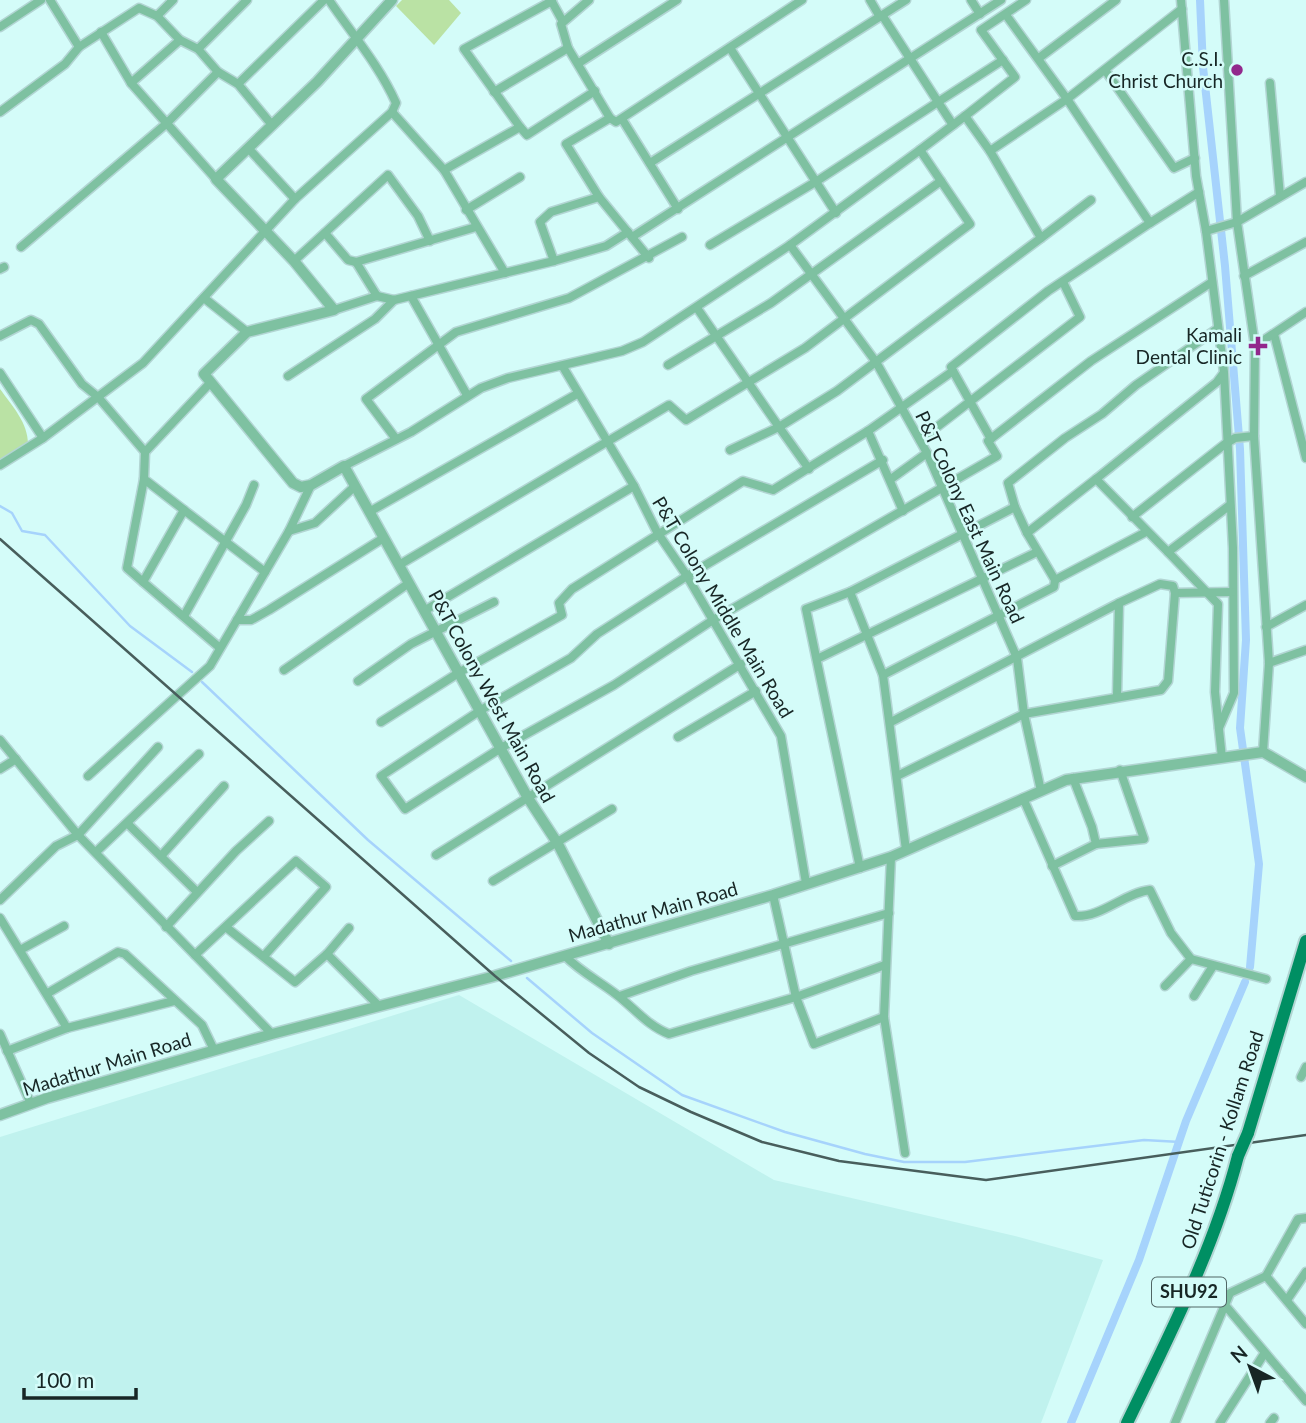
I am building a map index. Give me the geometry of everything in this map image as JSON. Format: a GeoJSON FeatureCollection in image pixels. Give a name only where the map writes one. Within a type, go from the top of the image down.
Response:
{"type":"FeatureCollection","features":[{"type":"Feature","properties":{"kind":"main road","name":"Old Tuticorin - Kollam Road"},"geometry":{"type":"LineString","coordinates":[[1127,1423],[1201,1266],[1229,1192],[1306,941]]}},
{"type":"Feature","properties":{"kind":"street"},"geometry":{"type":"LineString","coordinates":[[0,27],[41,0]]}},
{"type":"Feature","properties":{"kind":"street"},"geometry":{"type":"LineString","coordinates":[[50,0],[79,47]]}},
{"type":"Feature","properties":{"kind":"street"},"geometry":{"type":"LineString","coordinates":[[157,16],[173,0]]}},
{"type":"Feature","properties":{"kind":"street"},"geometry":{"type":"LineString","coordinates":[[198,49],[247,0]]}},
{"type":"Feature","properties":{"kind":"street"},"geometry":{"type":"LineString","coordinates":[[0,465],[43,438],[143,363],[295,199],[392,112],[396,103],[357,36],[327,0],[238,84]]}},
{"type":"Feature","properties":{"kind":"street"},"geometry":{"type":"LineString","coordinates":[[216,179],[317,82],[392,0]]}},
{"type":"Feature","properties":{"kind":"street"},"geometry":{"type":"LineString","coordinates":[[562,20],[589,0]]}},
{"type":"Feature","properties":{"kind":"street"},"geometry":{"type":"LineString","coordinates":[[579,63],[677,0]]}},
{"type":"Feature","properties":{"kind":"street"},"geometry":{"type":"LineString","coordinates":[[595,91],[527,135],[464,49],[552,1],[562,20],[568,48],[579,63],[595,91],[610,118],[616,122],[802,0]]}},
{"type":"Feature","properties":{"kind":"street"},"geometry":{"type":"LineString","coordinates":[[870,0],[953,125]]}},
{"type":"Feature","properties":{"kind":"street"},"geometry":{"type":"LineString","coordinates":[[650,163],[906,0]]}},
{"type":"Feature","properties":{"kind":"street"},"geometry":{"type":"LineString","coordinates":[[971,0],[980,14]]}},
{"type":"Feature","properties":{"kind":"street"},"geometry":{"type":"LineString","coordinates":[[1001,0],[678,209],[606,246],[394,300],[377,296],[247,332],[204,374],[293,483],[301,487],[311,485],[396,439],[467,395],[508,379],[622,351],[643,342],[836,213],[1015,77],[981,30],[1026,0]]}},
{"type":"Feature","properties":{"kind":"street"},"geometry":{"type":"LineString","coordinates":[[1039,58],[1116,0]]}},
{"type":"Feature","properties":{"kind":"street"},"geometry":{"type":"LineString","coordinates":[[1224,0],[1237,222],[1255,346],[1254,436],[1269,663],[1259,753],[1306,777]]}},
{"type":"Feature","properties":{"kind":"street"},"geometry":{"type":"LineString","coordinates":[[990,151],[1105,70],[1181,5]]}},
{"type":"Feature","properties":{"kind":"street"},"geometry":{"type":"LineString","coordinates":[[1181,5],[1199,192],[1215,228],[1212,282],[1224,372],[1234,693],[1219,729]]}},
{"type":"Feature","properties":{"kind":"street"},"geometry":{"type":"LineString","coordinates":[[0,112],[65,64],[79,47],[132,10],[139,8],[157,16],[180,40],[198,49],[218,72],[238,84],[272,125]]}},
{"type":"Feature","properties":{"kind":"street"},"geometry":{"type":"LineString","coordinates":[[1006,15],[1039,58],[1150,223]]}},
{"type":"Feature","properties":{"kind":"street"},"geometry":{"type":"LineString","coordinates":[[102,32],[131,83],[216,179],[294,261],[334,310]]}},
{"type":"Feature","properties":{"kind":"street"},"geometry":{"type":"LineString","coordinates":[[131,83],[180,40]]}},
{"type":"Feature","properties":{"kind":"street"},"geometry":{"type":"LineString","coordinates":[[494,92],[568,48]]}},
{"type":"Feature","properties":{"kind":"street"},"geometry":{"type":"LineString","coordinates":[[730,48],[836,213]]}},
{"type":"Feature","properties":{"kind":"street"},"geometry":{"type":"LineString","coordinates":[[710,245],[817,181],[1003,60]]}},
{"type":"Feature","properties":{"kind":"street"},"geometry":{"type":"LineString","coordinates":[[1105,70],[1174,168],[1195,158]]}},
{"type":"Feature","properties":{"kind":"street"},"geometry":{"type":"LineString","coordinates":[[21,247],[166,124],[218,72]]}},
{"type":"Feature","properties":{"kind":"street"},"geometry":{"type":"LineString","coordinates":[[1270,83],[1280,196]]}},
{"type":"Feature","properties":{"kind":"street"},"geometry":{"type":"LineString","coordinates":[[392,112],[444,170],[475,227],[505,273]]}},
{"type":"Feature","properties":{"kind":"street"},"geometry":{"type":"LineString","coordinates":[[965,116],[990,151],[1041,238]]}},
{"type":"Feature","properties":{"kind":"street"},"geometry":{"type":"LineString","coordinates":[[610,118],[566,144],[599,197],[649,258]]}},
{"type":"Feature","properties":{"kind":"street"},"geometry":{"type":"LineString","coordinates":[[622,119],[678,209]]}},
{"type":"Feature","properties":{"kind":"street"},"geometry":{"type":"LineString","coordinates":[[444,170],[520,127]]}},
{"type":"Feature","properties":{"kind":"street"},"geometry":{"type":"LineString","coordinates":[[248,148],[295,199]]}},
{"type":"Feature","properties":{"kind":"street"},"geometry":{"type":"LineString","coordinates":[[400,565],[669,405],[686,420],[845,321],[970,224],[920,150]]}},
{"type":"Feature","properties":{"kind":"street"},"geometry":{"type":"LineString","coordinates":[[294,261],[388,175],[418,216],[430,241]]}},
{"type":"Feature","properties":{"kind":"street"},"geometry":{"type":"LineString","coordinates":[[466,210],[520,177]]}},
{"type":"Feature","properties":{"kind":"street"},"geometry":{"type":"LineString","coordinates":[[668,365],[771,303],[941,181]]}},
{"type":"Feature","properties":{"kind":"street"},"geometry":{"type":"LineString","coordinates":[[1215,228],[1237,222],[1306,182]]}},
{"type":"Feature","properties":{"kind":"street"},"geometry":{"type":"LineString","coordinates":[[991,439],[951,367],[1063,282],[1199,192]]}},
{"type":"Feature","properties":{"kind":"street"},"geometry":{"type":"LineString","coordinates":[[554,261],[540,222],[551,212],[599,197]]}},
{"type":"Feature","properties":{"kind":"street"},"geometry":{"type":"LineString","coordinates":[[730,450],[779,427],[876,362],[1091,200]]}},
{"type":"Feature","properties":{"kind":"street"},"geometry":{"type":"LineString","coordinates":[[325,233],[348,260],[356,262],[475,227]]}},
{"type":"Feature","properties":{"kind":"street"},"geometry":{"type":"LineString","coordinates":[[396,439],[366,399],[436,344],[456,332],[569,298],[649,258],[682,237]]}},
{"type":"Feature","properties":{"kind":"street"},"geometry":{"type":"LineString","coordinates":[[1244,276],[1306,242]]}},
{"type":"Feature","properties":{"kind":"street","name":"P&T Colony East Main Road"},"geometry":{"type":"LineString","coordinates":[[790,245],[876,362],[927,453],[1017,658],[1024,714],[1041,791]]}},
{"type":"Feature","properties":{"kind":"street"},"geometry":{"type":"LineString","coordinates":[[356,262],[377,296]]}},
{"type":"Feature","properties":{"kind":"street"},"geometry":{"type":"LineString","coordinates":[[920,440],[1080,317],[1063,282]]}},
{"type":"Feature","properties":{"kind":"street"},"geometry":{"type":"LineString","coordinates":[[883,460],[687,576],[597,634],[571,658],[481,710],[381,776],[405,809],[501,748],[614,685],[713,620],[997,456],[988,441],[1091,361],[1212,282]]}},
{"type":"Feature","properties":{"kind":"street"},"geometry":{"type":"LineString","coordinates":[[411,296],[467,395]]}},
{"type":"Feature","properties":{"kind":"street"},"geometry":{"type":"LineString","coordinates":[[204,298],[247,332]]}},
{"type":"Feature","properties":{"kind":"street"},"geometry":{"type":"LineString","coordinates":[[288,376],[375,319],[394,300]]}},
{"type":"Feature","properties":{"kind":"street"},"geometry":{"type":"LineString","coordinates":[[697,308],[808,469]]}},
{"type":"Feature","properties":{"kind":"street"},"geometry":{"type":"LineString","coordinates":[[1255,346],[1306,312]]}},
{"type":"Feature","properties":{"kind":"street"},"geometry":{"type":"LineString","coordinates":[[0,336],[31,320],[39,324],[82,384],[98,397],[145,452]]}},
{"type":"Feature","properties":{"kind":"street"},"geometry":{"type":"LineString","coordinates":[[883,676],[1054,587],[1055,580],[1027,533],[1008,483],[1065,438],[1102,414],[1136,384],[1217,330]]}},
{"type":"Feature","properties":{"kind":"street"},"geometry":{"type":"LineString","coordinates":[[1274,334],[1306,458]]}},
{"type":"Feature","properties":{"kind":"street","name":"P&T Colony Middle Main Road"},"geometry":{"type":"LineString","coordinates":[[563,367],[634,486],[657,532],[741,664],[781,736],[806,883]]}},
{"type":"Feature","properties":{"kind":"street"},"geometry":{"type":"LineString","coordinates":[[381,722],[460,672],[562,615],[559,603],[572,589],[657,532],[743,481],[773,490],[868,431],[953,370]]}},
{"type":"Feature","properties":{"kind":"street"},"geometry":{"type":"LineString","coordinates":[[1027,533],[1217,382],[1224,372]]}},
{"type":"Feature","properties":{"kind":"street"},"geometry":{"type":"LineString","coordinates":[[0,373],[43,438]]}},
{"type":"Feature","properties":{"kind":"street"},"geometry":{"type":"LineString","coordinates":[[211,382],[145,452],[144,479],[127,568],[220,648]]}},
{"type":"Feature","properties":{"kind":"street"},"geometry":{"type":"LineString","coordinates":[[369,512],[577,394]]}},
{"type":"Feature","properties":{"kind":"street"},"geometry":{"type":"LineString","coordinates":[[868,431],[883,460],[903,511]]}},
{"type":"Feature","properties":{"kind":"street"},"geometry":{"type":"LineString","coordinates":[[1132,517],[1225,444],[1254,436]]}},
{"type":"Feature","properties":{"kind":"street"},"geometry":{"type":"LineString","coordinates":[[891,479],[927,453]]}},
{"type":"Feature","properties":{"kind":"street","name":"P&T Colony West Main Road"},"geometry":{"type":"LineString","coordinates":[[344,466],[528,798],[558,844],[609,944]]}},
{"type":"Feature","properties":{"kind":"street"},"geometry":{"type":"LineString","coordinates":[[144,479],[265,572]]}},
{"type":"Feature","properties":{"kind":"street"},"geometry":{"type":"LineString","coordinates":[[1097,479],[1146,532],[1212,594],[1219,612],[1215,692],[1224,757]]}},
{"type":"Feature","properties":{"kind":"street"},"geometry":{"type":"LineString","coordinates":[[184,616],[226,542],[254,485]]}},
{"type":"Feature","properties":{"kind":"street"},"geometry":{"type":"LineString","coordinates":[[88,776],[210,666],[289,531],[311,485]]}},
{"type":"Feature","properties":{"kind":"street"},"geometry":{"type":"LineString","coordinates":[[424,611],[634,486]]}},
{"type":"Feature","properties":{"kind":"street"},"geometry":{"type":"LineString","coordinates":[[289,531],[315,523],[354,487]]}},
{"type":"Feature","properties":{"kind":"street"},"geometry":{"type":"LineString","coordinates":[[1168,552],[1230,505]]}},
{"type":"Feature","properties":{"kind":"street"},"geometry":{"type":"LineString","coordinates":[[860,868],[806,609],[850,592],[1015,507]]}},
{"type":"Feature","properties":{"kind":"street"},"geometry":{"type":"LineString","coordinates":[[142,582],[184,510]]}},
{"type":"Feature","properties":{"kind":"street"},"geometry":{"type":"LineString","coordinates":[[1055,580],[1146,532]]}},
{"type":"Feature","properties":{"kind":"street"},"geometry":{"type":"LineString","coordinates":[[237,620],[251,620],[269,610],[382,538]]}},
{"type":"Feature","properties":{"kind":"street"},"geometry":{"type":"LineString","coordinates":[[817,659],[868,637],[1037,552]]}},
{"type":"Feature","properties":{"kind":"street"},"geometry":{"type":"LineString","coordinates":[[284,670],[409,583]]}},
{"type":"Feature","properties":{"kind":"street"},"geometry":{"type":"LineString","coordinates":[[891,722],[1119,603],[1160,584],[1173,586],[1175,593],[1166,686],[1024,714],[899,775]]}},
{"type":"Feature","properties":{"kind":"street"},"geometry":{"type":"LineString","coordinates":[[850,592],[883,676],[899,775],[906,850]]}},
{"type":"Feature","properties":{"kind":"street"},"geometry":{"type":"LineString","coordinates":[[1175,593],[1232,592]]}},
{"type":"Feature","properties":{"kind":"street"},"geometry":{"type":"LineString","coordinates":[[358,681],[437,631],[494,602]]}},
{"type":"Feature","properties":{"kind":"street"},"geometry":{"type":"LineString","coordinates":[[1117,696],[1119,603]]}},
{"type":"Feature","properties":{"kind":"street"},"geometry":{"type":"LineString","coordinates":[[1266,627],[1306,605]]}},
{"type":"Feature","properties":{"kind":"street"},"geometry":{"type":"LineString","coordinates":[[1269,663],[1306,650]]}},
{"type":"Feature","properties":{"kind":"street"},"geometry":{"type":"LineString","coordinates":[[436,855],[741,664]]}},
{"type":"Feature","properties":{"kind":"street"},"geometry":{"type":"LineString","coordinates":[[678,737],[756,691]]}},
{"type":"Feature","properties":{"kind":"street"},"geometry":{"type":"LineString","coordinates":[[0,740],[78,835],[272,1034]]}},
{"type":"Feature","properties":{"kind":"street"},"geometry":{"type":"LineString","coordinates":[[0,900],[56,846],[78,835],[158,747]]}},
{"type":"Feature","properties":{"kind":"street","name":"Madathur Main Road"},"geometry":{"type":"LineString","coordinates":[[0,1115],[214,1050],[609,944],[860,868],[1073,778],[1259,753]]}},
{"type":"Feature","properties":{"kind":"street"},"geometry":{"type":"LineString","coordinates":[[96,852],[199,754]]}},
{"type":"Feature","properties":{"kind":"street"},"geometry":{"type":"LineString","coordinates":[[0,769],[16,759]]}},
{"type":"Feature","properties":{"kind":"street"},"geometry":{"type":"LineString","coordinates":[[1052,866],[1096,844],[1144,839],[1120,770]]}},
{"type":"Feature","properties":{"kind":"street"},"geometry":{"type":"LineString","coordinates":[[1073,778],[1093,827],[1096,844]]}},
{"type":"Feature","properties":{"kind":"street"},"geometry":{"type":"LineString","coordinates":[[161,856],[224,786]]}},
{"type":"Feature","properties":{"kind":"street"},"geometry":{"type":"LineString","coordinates":[[1023,798],[1075,916],[1085,917],[1135,892],[1150,890],[1171,933],[1192,959],[1266,979]]}},
{"type":"Feature","properties":{"kind":"street"},"geometry":{"type":"LineString","coordinates":[[493,881],[612,809]]}},
{"type":"Feature","properties":{"kind":"street"},"geometry":{"type":"LineString","coordinates":[[166,927],[197,892],[270,821]]}},
{"type":"Feature","properties":{"kind":"street"},"geometry":{"type":"LineString","coordinates":[[128,824],[197,892]]}},
{"type":"Feature","properties":{"kind":"street"},"geometry":{"type":"LineString","coordinates":[[891,857],[884,1017],[905,1153]]}},
{"type":"Feature","properties":{"kind":"street"},"geometry":{"type":"LineString","coordinates":[[195,955],[227,928],[288,865],[296,861],[326,887],[264,957]]}},
{"type":"Feature","properties":{"kind":"street"},"geometry":{"type":"LineString","coordinates":[[773,895],[796,997],[814,1044],[884,1017]]}},
{"type":"Feature","properties":{"kind":"street"},"geometry":{"type":"LineString","coordinates":[[620,996],[691,971],[785,946],[889,913]]}},
{"type":"Feature","properties":{"kind":"street"},"geometry":{"type":"LineString","coordinates":[[0,918],[22,949],[67,1028]]}},
{"type":"Feature","properties":{"kind":"street"},"geometry":{"type":"LineString","coordinates":[[22,949],[64,926]]}},
{"type":"Feature","properties":{"kind":"street"},"geometry":{"type":"LineString","coordinates":[[227,928],[295,982],[327,954],[349,928]]}},
{"type":"Feature","properties":{"kind":"street"},"geometry":{"type":"LineString","coordinates":[[48,993],[118,952],[125,954],[202,1026],[214,1050]]}},
{"type":"Feature","properties":{"kind":"street"},"geometry":{"type":"LineString","coordinates":[[327,954],[377,1005]]}},
{"type":"Feature","properties":{"kind":"street"},"geometry":{"type":"LineString","coordinates":[[565,956],[582,973],[620,996],[657,1029],[669,1034],[796,997],[885,965]]}},
{"type":"Feature","properties":{"kind":"street"},"geometry":{"type":"LineString","coordinates":[[1165,986],[1192,959]]}},
{"type":"Feature","properties":{"kind":"street"},"geometry":{"type":"LineString","coordinates":[[1194,996],[1213,966]]}},
{"type":"Feature","properties":{"kind":"street"},"geometry":{"type":"LineString","coordinates":[[8,1051],[67,1028],[174,1001]]}},
{"type":"Feature","properties":{"kind":"street"},"geometry":{"type":"LineString","coordinates":[[0,1034],[31,1104]]}},
{"type":"Feature","properties":{"kind":"street"},"geometry":{"type":"LineString","coordinates":[[1301,1077],[1306,1067]]}},
{"type":"Feature","properties":{"kind":"street"},"geometry":{"type":"LineString","coordinates":[[1175,1423],[1230,1293],[1266,1276],[1298,1219],[1306,1218]]}},
{"type":"Feature","properties":{"kind":"street"},"geometry":{"type":"LineString","coordinates":[[1287,1300],[1306,1272]]}},
{"type":"Feature","properties":{"kind":"street"},"geometry":{"type":"LineString","coordinates":[[1266,1276],[1306,1324]]}},
{"type":"Feature","properties":{"kind":"street"},"geometry":{"type":"LineString","coordinates":[[1224,1304],[1306,1401]]}},
{"type":"Feature","properties":{"kind":"street"},"geometry":{"type":"LineString","coordinates":[[1220,1423],[1264,1354]]}},
{"type":"Feature","properties":{"kind":"shaded area"},"geometry":{"type":"Polygon","coordinates":[[[459,995],[774,1180],[1015,1236],[1103,1260],[1041,1423],[0,1423],[0,1137],[459,995]]]}},
{"type":"Feature","properties":{"kind":"green space"},"geometry":{"type":"Polygon","coordinates":[[[402,0],[449,0],[461,13],[434,45],[396,6],[402,0]]]}},
{"type":"Feature","properties":{"kind":"green space"},"geometry":{"type":"Polygon","coordinates":[[[0,389],[23,422],[28,444],[0,460],[0,389]]]}},
{"type":"Feature","properties":{"kind":"waterway"},"geometry":{"type":"LineString","coordinates":[[1200,0],[1203,67],[1225,266],[1240,449],[1246,640],[1240,728],[1259,864],[1250,967]]}},
{"type":"Feature","properties":{"kind":"waterway"},"geometry":{"type":"LineString","coordinates":[[0,506],[12,513],[22,531],[45,535],[130,626],[192,672]]}},
{"type":"Feature","properties":{"kind":"waterway"},"geometry":{"type":"LineString","coordinates":[[202,682],[368,840],[511,961]]}},
{"type":"Feature","properties":{"kind":"waterway"},"geometry":{"type":"LineString","coordinates":[[527,978],[592,1033],[682,1095],[785,1132],[865,1154],[904,1162],[965,1162],[1144,1140],[1180,1142]]}},
{"type":"Feature","properties":{"kind":"waterway"},"geometry":{"type":"LineString","coordinates":[[1071,1423],[1139,1260],[1186,1121],[1245,982]]}},
{"type":"Feature","properties":{"kind":"railway"},"geometry":{"type":"LineString","coordinates":[[0,539],[495,976],[589,1053],[639,1087],[691,1112],[762,1142],[839,1161],[986,1180],[1306,1135]]}},
{"type":"Feature","properties":{"kind":"place","name":"C.S.I. Christ Church"},"geometry":{"type":"Point","coordinates":[1237,70]}},
{"type":"Feature","properties":{"kind":"place","name":"Kamali Dental Clinic"},"geometry":{"type":"Point","coordinates":[1258,346]}}]}
